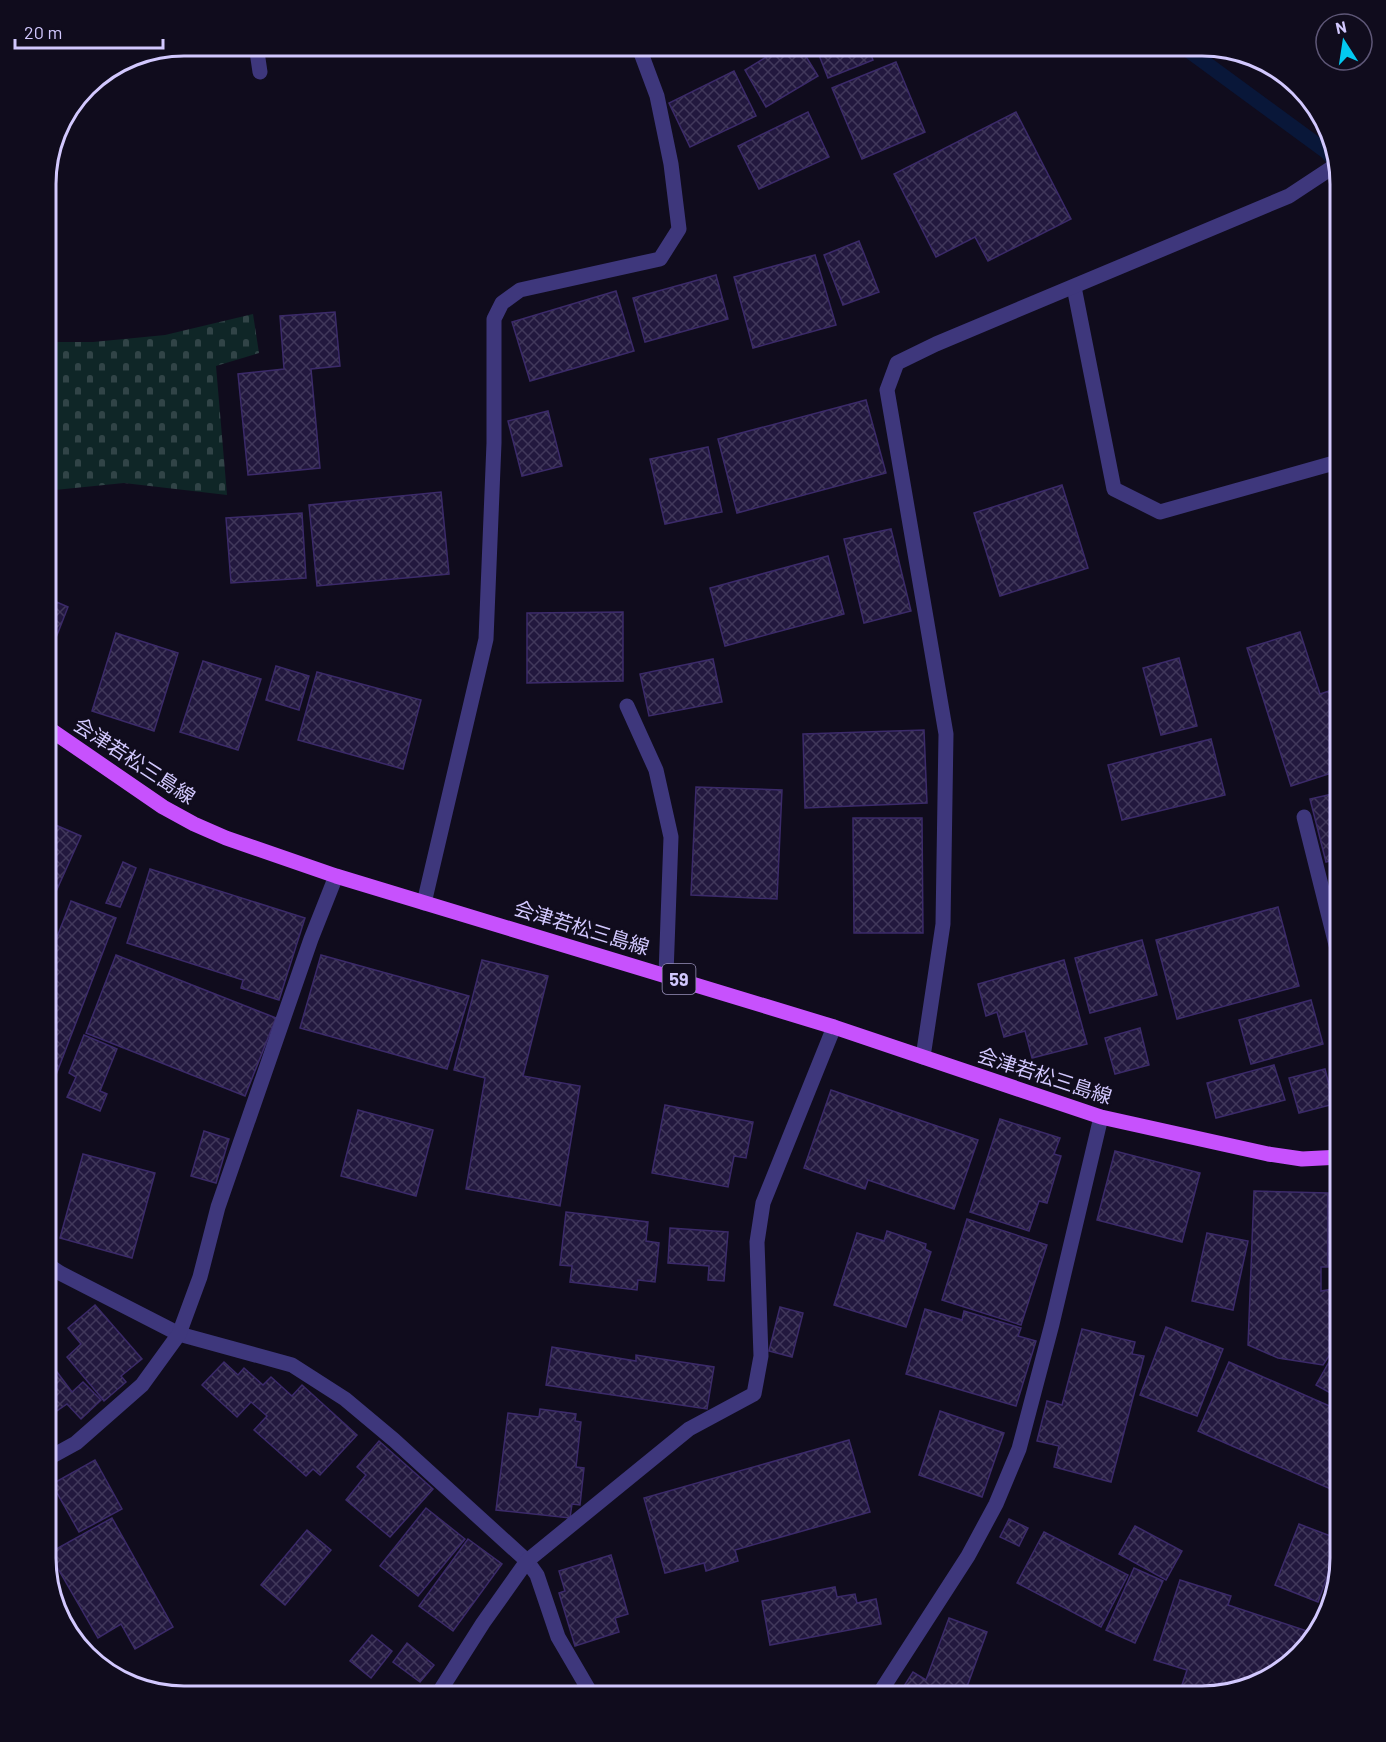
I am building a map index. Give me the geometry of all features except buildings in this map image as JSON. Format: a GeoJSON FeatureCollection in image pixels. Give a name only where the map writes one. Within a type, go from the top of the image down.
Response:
{"type":"FeatureCollection","features":[{"type":"Feature","properties":{"kind":"main road","name":"会津若松三島線"},"geometry":{"type":"LineString","coordinates":[[56,734],[154,802],[195,824],[226,838],[336,876],[666,974],[834,1027],[1101,1118],[1269,1154],[1302,1159],[1330,1158]]}},
{"type":"Feature","properties":{"kind":"street"},"geometry":{"type":"LineString","coordinates":[[258,56],[260,72]]}},
{"type":"Feature","properties":{"kind":"street"},"geometry":{"type":"LineString","coordinates":[[424,903],[486,639],[494,444],[494,319],[502,303],[520,290],[660,259],[679,229],[671,164],[657,96],[642,56]]}},
{"type":"Feature","properties":{"kind":"street"},"geometry":{"type":"LineString","coordinates":[[923,1057],[944,924],[946,734],[887,390],[897,363],[936,344],[1289,196],[1329,170]]}},
{"type":"Feature","properties":{"kind":"street"},"geometry":{"type":"LineString","coordinates":[[1074,287],[1114,489],[1160,512],[1330,463]]}},
{"type":"Feature","properties":{"kind":"street"},"geometry":{"type":"LineString","coordinates":[[627,706],[656,770],[671,837],[666,974]]}},
{"type":"Feature","properties":{"kind":"street"},"geometry":{"type":"LineString","coordinates":[[1304,817],[1330,921]]}},
{"type":"Feature","properties":{"kind":"street"},"geometry":{"type":"LineString","coordinates":[[56,1454],[76,1443],[142,1385],[179,1334],[200,1277],[218,1207],[311,939],[336,876]]}},
{"type":"Feature","properties":{"kind":"street"},"geometry":{"type":"LineString","coordinates":[[443,1686],[483,1623],[527,1561],[689,1429],[754,1394],[761,1356],[757,1242],[763,1203],[834,1027]]}},
{"type":"Feature","properties":{"kind":"street"},"geometry":{"type":"LineString","coordinates":[[884,1686],[968,1556],[996,1504],[1019,1449],[1052,1324],[1101,1118]]}},
{"type":"Feature","properties":{"kind":"street"},"geometry":{"type":"LineString","coordinates":[[56,1270],[179,1334],[292,1365],[345,1399],[394,1440],[527,1561],[537,1575],[558,1637],[587,1686]]}},
{"type":"Feature","properties":{"kind":"green space"},"geometry":{"type":"Polygon","coordinates":[[[253,314],[259,353],[216,366],[227,495],[124,483],[56,490],[56,342],[93,342],[165,335],[253,314]]]}},
{"type":"Feature","properties":{"kind":"waterway"},"geometry":{"type":"LineString","coordinates":[[1196,56],[1326,152]]}}]}
